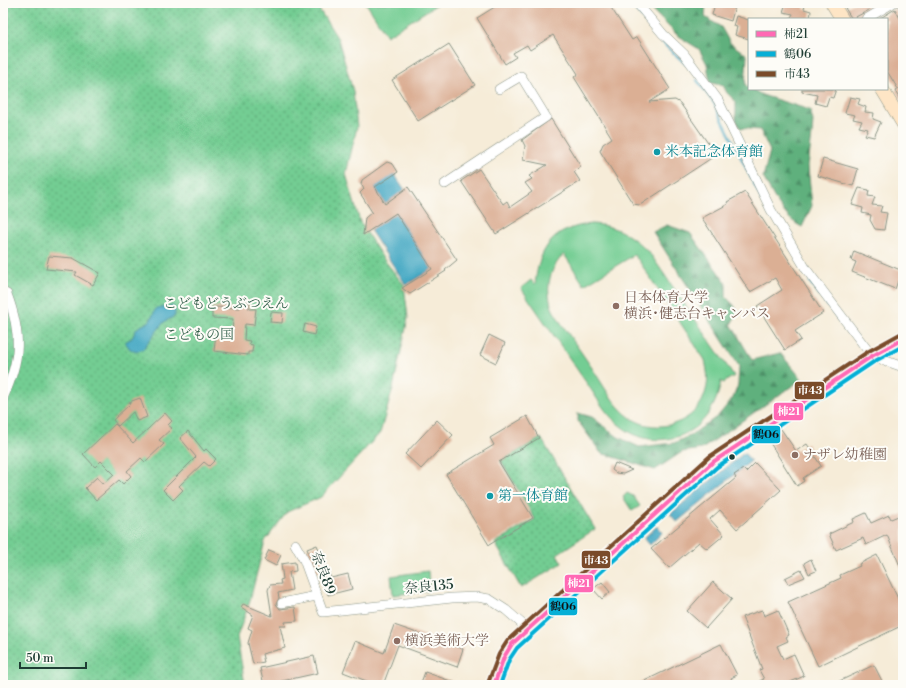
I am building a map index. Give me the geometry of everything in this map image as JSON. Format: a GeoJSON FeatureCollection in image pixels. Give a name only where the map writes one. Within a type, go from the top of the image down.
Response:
{"type":"FeatureCollection","features":[{"type":"Feature","properties":{"kind":"street"},"geometry":{"type":"LineString","coordinates":[[637,3],[663,34],[684,54],[718,100],[771,210],[806,269],[872,356],[903,368]]}},
{"type":"Feature","properties":{"kind":"street"},"geometry":{"type":"LineString","coordinates":[[832,3],[841,18]]}},
{"type":"Feature","properties":{"kind":"street"},"geometry":{"type":"LineString","coordinates":[[868,18],[893,3]]}},
{"type":"Feature","properties":{"kind":"street"},"geometry":{"type":"LineString","coordinates":[[444,184],[546,117],[521,76],[499,89]]}},
{"type":"Feature","properties":{"kind":"street"},"geometry":{"type":"LineString","coordinates":[[883,90],[903,124]]}},
{"type":"Feature","properties":{"kind":"street"},"geometry":{"type":"LineString","coordinates":[[3,292],[7,294],[12,305],[18,355],[12,379],[3,398]]}},
{"type":"Feature","properties":{"kind":"street"},"geometry":{"type":"LineString","coordinates":[[494,685],[508,650],[528,629],[714,462],[872,356],[903,339]]}},
{"type":"Feature","properties":{"kind":"street","name":"奈良89"},"geometry":{"type":"LineString","coordinates":[[295,544],[304,560],[323,612]]}},
{"type":"Feature","properties":{"kind":"street"},"geometry":{"type":"LineString","coordinates":[[282,603],[316,596]]}},
{"type":"Feature","properties":{"kind":"street","name":"奈良135"},"geometry":{"type":"LineString","coordinates":[[323,612],[452,598],[477,597],[489,600],[506,610],[528,629]]}},
{"type":"Feature","properties":{"kind":"green space","name":"こどもの国"},"geometry":{"type":"Polygon","coordinates":[[[3,3],[315,3],[338,39],[353,91],[357,127],[346,174],[360,222],[382,257],[404,285],[408,318],[393,388],[380,433],[321,497],[287,512],[265,541],[249,604],[237,637],[245,685],[3,685],[3,3]]]}},
{"type":"Feature","properties":{"kind":"green space"},"geometry":{"type":"Polygon","coordinates":[[[366,3],[439,3],[387,36],[366,3]]]}},
{"type":"Feature","properties":{"kind":"green space"},"geometry":{"type":"Polygon","coordinates":[[[645,3],[706,3],[705,17],[721,27],[730,43],[747,55],[745,85],[748,87],[748,90],[754,90],[762,95],[810,110],[813,121],[808,166],[812,206],[802,227],[789,218],[784,212],[763,177],[770,151],[760,130],[740,128],[736,120],[736,102],[727,93],[723,85],[710,83],[707,64],[699,49],[678,36],[645,3]]]}},
{"type":"Feature","properties":{"kind":"green space"},"geometry":{"type":"Polygon","coordinates":[[[591,224],[609,227],[624,233],[645,249],[651,255],[734,376],[723,383],[721,381],[713,406],[709,413],[690,431],[674,438],[659,440],[644,438],[629,432],[610,417],[521,288],[531,280],[535,284],[540,260],[544,250],[550,242],[558,235],[578,226],[591,224]],[[564,254],[554,268],[550,278],[549,295],[551,305],[608,393],[619,407],[631,418],[641,423],[653,426],[664,426],[676,423],[695,411],[702,401],[707,386],[705,360],[634,255],[584,285],[564,254]]]}},
{"type":"Feature","properties":{"kind":"green space"},"geometry":{"type":"Polygon","coordinates":[[[667,225],[690,233],[726,283],[726,297],[738,312],[731,324],[752,360],[780,353],[802,379],[702,449],[682,452],[655,470],[601,453],[578,421],[578,413],[592,417],[618,437],[639,447],[674,443],[691,435],[718,416],[733,398],[738,385],[739,366],[653,232],[667,225]]]}},
{"type":"Feature","properties":{"kind":"green space"},"geometry":{"type":"Polygon","coordinates":[[[541,438],[595,529],[557,554],[562,563],[521,588],[495,543],[535,519],[501,461],[541,438]]]}},
{"type":"Feature","properties":{"kind":"green space"},"geometry":{"type":"Polygon","coordinates":[[[627,493],[633,496],[640,506],[632,511],[623,497],[627,493]]]}},
{"type":"Feature","properties":{"kind":"green space"},"geometry":{"type":"Polygon","coordinates":[[[428,571],[430,591],[393,595],[391,576],[428,571]]]}},
{"type":"Feature","properties":{"kind":"water"},"geometry":{"type":"Polygon","coordinates":[[[390,168],[405,190],[385,204],[371,181],[390,168]]]}},
{"type":"Feature","properties":{"kind":"water"},"geometry":{"type":"Polygon","coordinates":[[[396,213],[432,269],[406,285],[370,230],[396,213]]]}},
{"type":"Feature","properties":{"kind":"water"},"geometry":{"type":"Polygon","coordinates":[[[173,306],[175,309],[175,316],[164,322],[143,349],[136,352],[130,349],[125,342],[132,338],[137,328],[150,321],[156,308],[173,306]]]}},
{"type":"Feature","properties":{"kind":"water"},"geometry":{"type":"Polygon","coordinates":[[[744,453],[751,461],[677,522],[670,514],[744,453]]]}},
{"type":"Feature","properties":{"kind":"water"},"geometry":{"type":"Polygon","coordinates":[[[657,526],[663,532],[650,545],[644,538],[657,526]]]}},
{"type":"Feature","properties":{"kind":"building"},"geometry":{"type":"Polygon","coordinates":[[[501,3],[608,3],[632,40],[637,37],[670,89],[649,102],[675,100],[680,103],[712,149],[714,153],[713,157],[640,205],[633,204],[600,151],[603,144],[612,138],[574,77],[578,74],[553,35],[530,50],[527,45],[513,53],[516,57],[505,64],[477,18],[501,3]]]}},
{"type":"Feature","properties":{"kind":"building"},"geometry":{"type":"Polygon","coordinates":[[[715,3],[736,3],[731,21],[712,15],[715,3]]]}},
{"type":"Feature","properties":{"kind":"building"},"geometry":{"type":"Polygon","coordinates":[[[786,3],[806,3],[804,9],[811,11],[810,18],[791,18],[793,14],[783,12],[786,3]]]}},
{"type":"Feature","properties":{"kind":"building"},"geometry":{"type":"Polygon","coordinates":[[[854,3],[865,3],[869,10],[851,18],[845,8],[854,3]]]}},
{"type":"Feature","properties":{"kind":"building"},"geometry":{"type":"Polygon","coordinates":[[[895,9],[903,24],[903,105],[895,91],[898,89],[888,73],[888,18],[881,18],[895,9]]]}},
{"type":"Feature","properties":{"kind":"building"},"geometry":{"type":"Polygon","coordinates":[[[736,16],[748,20],[748,39],[735,35],[737,27],[733,26],[736,16]]]}},
{"type":"Feature","properties":{"kind":"building"},"geometry":{"type":"Polygon","coordinates":[[[449,44],[475,85],[418,121],[392,80],[449,44]]]}},
{"type":"Feature","properties":{"kind":"building"},"geometry":{"type":"Polygon","coordinates":[[[802,90],[836,90],[833,98],[829,97],[826,106],[815,103],[817,95],[802,92],[802,90]]]}},
{"type":"Feature","properties":{"kind":"building"},"geometry":{"type":"Polygon","coordinates":[[[850,97],[860,99],[858,104],[866,107],[865,112],[874,113],[873,119],[881,122],[874,137],[865,135],[868,129],[859,127],[862,121],[853,119],[855,115],[845,113],[850,97]]]}},
{"type":"Feature","properties":{"kind":"building"},"geometry":{"type":"Polygon","coordinates":[[[551,119],[581,167],[574,172],[580,181],[496,234],[461,181],[479,169],[503,204],[507,201],[510,207],[532,192],[525,183],[532,179],[529,176],[547,165],[523,160],[525,146],[522,140],[551,119]]]}},
{"type":"Feature","properties":{"kind":"building"},"geometry":{"type":"Polygon","coordinates":[[[823,159],[858,169],[853,186],[818,176],[823,159]]]}},
{"type":"Feature","properties":{"kind":"building"},"geometry":{"type":"Polygon","coordinates":[[[387,162],[393,164],[398,172],[375,187],[385,204],[408,187],[457,260],[445,270],[446,271],[410,294],[402,288],[432,269],[396,213],[363,235],[365,218],[372,212],[360,193],[364,189],[361,184],[362,180],[387,162]]]}},
{"type":"Feature","properties":{"kind":"building"},"geometry":{"type":"Polygon","coordinates":[[[859,188],[869,190],[868,196],[875,197],[872,205],[882,206],[880,212],[887,213],[884,230],[875,229],[870,220],[871,215],[862,213],[863,208],[852,205],[859,188]]]}},
{"type":"Feature","properties":{"kind":"building"},"geometry":{"type":"Polygon","coordinates":[[[745,192],[823,313],[795,331],[801,340],[785,350],[757,306],[782,290],[775,278],[750,292],[702,218],[728,204],[727,202],[745,192]]]}},
{"type":"Feature","properties":{"kind":"building"},"geometry":{"type":"Polygon","coordinates":[[[854,251],[903,271],[903,283],[898,281],[895,289],[852,272],[856,262],[851,260],[854,251]]]}},
{"type":"Feature","properties":{"kind":"building"},"geometry":{"type":"Polygon","coordinates":[[[49,256],[73,258],[100,273],[93,285],[75,275],[77,272],[46,269],[49,256]]]}},
{"type":"Feature","properties":{"kind":"building"},"geometry":{"type":"Polygon","coordinates":[[[239,301],[249,301],[249,309],[256,309],[254,325],[245,324],[244,340],[250,341],[249,344],[253,345],[252,352],[248,352],[248,355],[214,351],[216,333],[232,335],[233,319],[212,318],[212,307],[240,308],[239,301]]]}},
{"type":"Feature","properties":{"kind":"building"},"geometry":{"type":"Polygon","coordinates":[[[271,312],[283,313],[282,323],[270,322],[271,312]]]}},
{"type":"Feature","properties":{"kind":"building"},"geometry":{"type":"Polygon","coordinates":[[[305,324],[316,327],[314,335],[303,332],[305,324]]]}},
{"type":"Feature","properties":{"kind":"building"},"geometry":{"type":"Polygon","coordinates":[[[489,335],[505,343],[496,363],[480,355],[489,335]]]}},
{"type":"Feature","properties":{"kind":"building"},"geometry":{"type":"Polygon","coordinates":[[[140,398],[147,417],[137,421],[133,412],[118,426],[113,420],[130,404],[129,402],[140,398]]]}},
{"type":"Feature","properties":{"kind":"building"},"geometry":{"type":"Polygon","coordinates":[[[165,413],[172,421],[168,425],[172,428],[159,440],[164,444],[145,462],[141,458],[127,471],[131,476],[123,484],[119,480],[96,500],[85,488],[97,477],[103,484],[114,474],[101,461],[95,467],[83,454],[115,424],[133,443],[165,413]]]}},
{"type":"Feature","properties":{"kind":"building","name":"第一体育館"},"geometry":{"type":"Polygon","coordinates":[[[527,416],[539,438],[499,462],[533,518],[489,545],[446,474],[494,445],[490,438],[527,416]]]}},
{"type":"Feature","properties":{"kind":"building"},"geometry":{"type":"Polygon","coordinates":[[[437,420],[453,435],[421,469],[405,454],[437,420]]]}},
{"type":"Feature","properties":{"kind":"building"},"geometry":{"type":"Polygon","coordinates":[[[781,429],[796,451],[807,444],[821,466],[803,478],[804,481],[797,486],[767,438],[781,429]]]}},
{"type":"Feature","properties":{"kind":"building"},"geometry":{"type":"Polygon","coordinates":[[[188,431],[204,451],[206,449],[216,459],[209,466],[204,462],[179,486],[183,490],[173,500],[163,490],[196,457],[180,438],[188,431]]]}},
{"type":"Feature","properties":{"kind":"building"},"geometry":{"type":"Polygon","coordinates":[[[615,463],[632,470],[623,474],[616,473],[612,470],[615,463]]]}},
{"type":"Feature","properties":{"kind":"building"},"geometry":{"type":"Polygon","coordinates":[[[755,463],[781,490],[737,529],[720,510],[710,519],[724,535],[707,549],[699,542],[669,568],[651,549],[736,478],[734,475],[743,469],[746,472],[755,463]]]}},
{"type":"Feature","properties":{"kind":"building"},"geometry":{"type":"Polygon","coordinates":[[[866,513],[871,523],[889,515],[891,519],[903,514],[903,573],[887,535],[866,545],[863,538],[836,550],[829,534],[854,522],[853,519],[866,513]]]}},
{"type":"Feature","properties":{"kind":"building"},"geometry":{"type":"Polygon","coordinates":[[[317,545],[331,578],[348,574],[352,589],[328,595],[322,570],[317,572],[307,549],[317,545]]]}},
{"type":"Feature","properties":{"kind":"building"},"geometry":{"type":"Polygon","coordinates":[[[269,550],[281,555],[276,566],[264,560],[269,550]]]}},
{"type":"Feature","properties":{"kind":"building"},"geometry":{"type":"Polygon","coordinates":[[[877,555],[903,609],[903,625],[818,666],[788,602],[841,578],[840,575],[860,566],[859,564],[877,555]]]}},
{"type":"Feature","properties":{"kind":"building"},"geometry":{"type":"Polygon","coordinates":[[[811,559],[816,571],[809,574],[804,563],[811,559]]]}},
{"type":"Feature","properties":{"kind":"building"},"geometry":{"type":"Polygon","coordinates":[[[295,562],[296,571],[289,572],[292,590],[278,593],[279,598],[276,604],[280,609],[295,607],[297,621],[285,622],[286,626],[280,626],[285,648],[262,654],[264,662],[253,664],[248,643],[252,630],[248,628],[253,615],[241,607],[243,604],[272,616],[268,590],[270,585],[281,584],[280,580],[283,579],[281,564],[295,562]]]}},
{"type":"Feature","properties":{"kind":"building"},"geometry":{"type":"Polygon","coordinates":[[[801,570],[805,577],[788,584],[785,578],[801,570]]]}},
{"type":"Feature","properties":{"kind":"building"},"geometry":{"type":"Polygon","coordinates":[[[602,582],[610,592],[602,599],[593,589],[602,582]]]}},
{"type":"Feature","properties":{"kind":"building"},"geometry":{"type":"Polygon","coordinates":[[[713,582],[732,599],[706,628],[687,611],[713,582]]]}},
{"type":"Feature","properties":{"kind":"building"},"geometry":{"type":"Polygon","coordinates":[[[762,610],[764,616],[778,610],[789,635],[786,637],[788,641],[777,646],[783,659],[794,654],[804,676],[784,685],[751,685],[764,679],[759,670],[762,669],[742,617],[762,610]]]}},
{"type":"Feature","properties":{"kind":"building"},"geometry":{"type":"Polygon","coordinates":[[[394,625],[463,649],[457,667],[398,645],[383,685],[377,685],[343,672],[355,641],[384,653],[394,625]]]}},
{"type":"Feature","properties":{"kind":"building"},"geometry":{"type":"Polygon","coordinates":[[[721,644],[737,675],[731,678],[734,685],[636,685],[721,644]]]}},
{"type":"Feature","properties":{"kind":"building"},"geometry":{"type":"Polygon","coordinates":[[[314,656],[318,673],[264,685],[260,668],[314,656]]]}},
{"type":"Feature","properties":{"kind":"building"},"geometry":{"type":"Polygon","coordinates":[[[874,665],[884,685],[831,685],[874,665]]]}},
{"type":"Feature","properties":{"kind":"building"},"geometry":{"type":"Polygon","coordinates":[[[425,672],[459,684],[420,685],[425,672]]]}},
{"type":"Feature","properties":{"kind":"waterway"},"geometry":{"type":"LineString","coordinates":[[630,3],[666,46],[686,64]]}},
{"type":"Feature","properties":{"kind":"waterway"},"geometry":{"type":"LineString","coordinates":[[697,80],[714,103],[762,200]]}},
{"type":"Feature","properties":{"kind":"waterway"},"geometry":{"type":"LineString","coordinates":[[810,282],[840,321]]}},
{"type":"Feature","properties":{"kind":"transit line","name":"市43"},"geometry":{"type":"LineString","coordinates":[[488,683],[499,654],[508,640],[709,457],[869,351],[900,334]]}},
{"type":"Feature","properties":{"kind":"transit line","name":"柿21"},"geometry":{"type":"LineString","coordinates":[[494,685],[504,657],[512,644],[713,462],[872,356],[903,339]]}},
{"type":"Feature","properties":{"kind":"transit line","name":"鶴06"},"geometry":{"type":"LineString","coordinates":[[500,685],[509,660],[517,648],[717,467],[875,361],[903,346]]}},
{"type":"Feature","properties":{"kind":"place","name":"米本記念体育館"},"geometry":{"type":"Point","coordinates":[657,152]}},
{"type":"Feature","properties":{"kind":"place","name":"日本体育大学 横浜･健志台キャンパス"},"geometry":{"type":"Point","coordinates":[616,306]}},
{"type":"Feature","properties":{"kind":"place","name":"ナザレ幼稚園"},"geometry":{"type":"Point","coordinates":[795,455]}},
{"type":"Feature","properties":{"kind":"place","name":"第一体育館"},"geometry":{"type":"Point","coordinates":[490,496]}},
{"type":"Feature","properties":{"kind":"place","name":"横浜美術大学"},"geometry":{"type":"Point","coordinates":[397,641]}},
{"type":"Feature","properties":{"kind":"park label","name":"こどもどうぶつえん"},"geometry":{"type":"Point","coordinates":[226,304]}}]}
